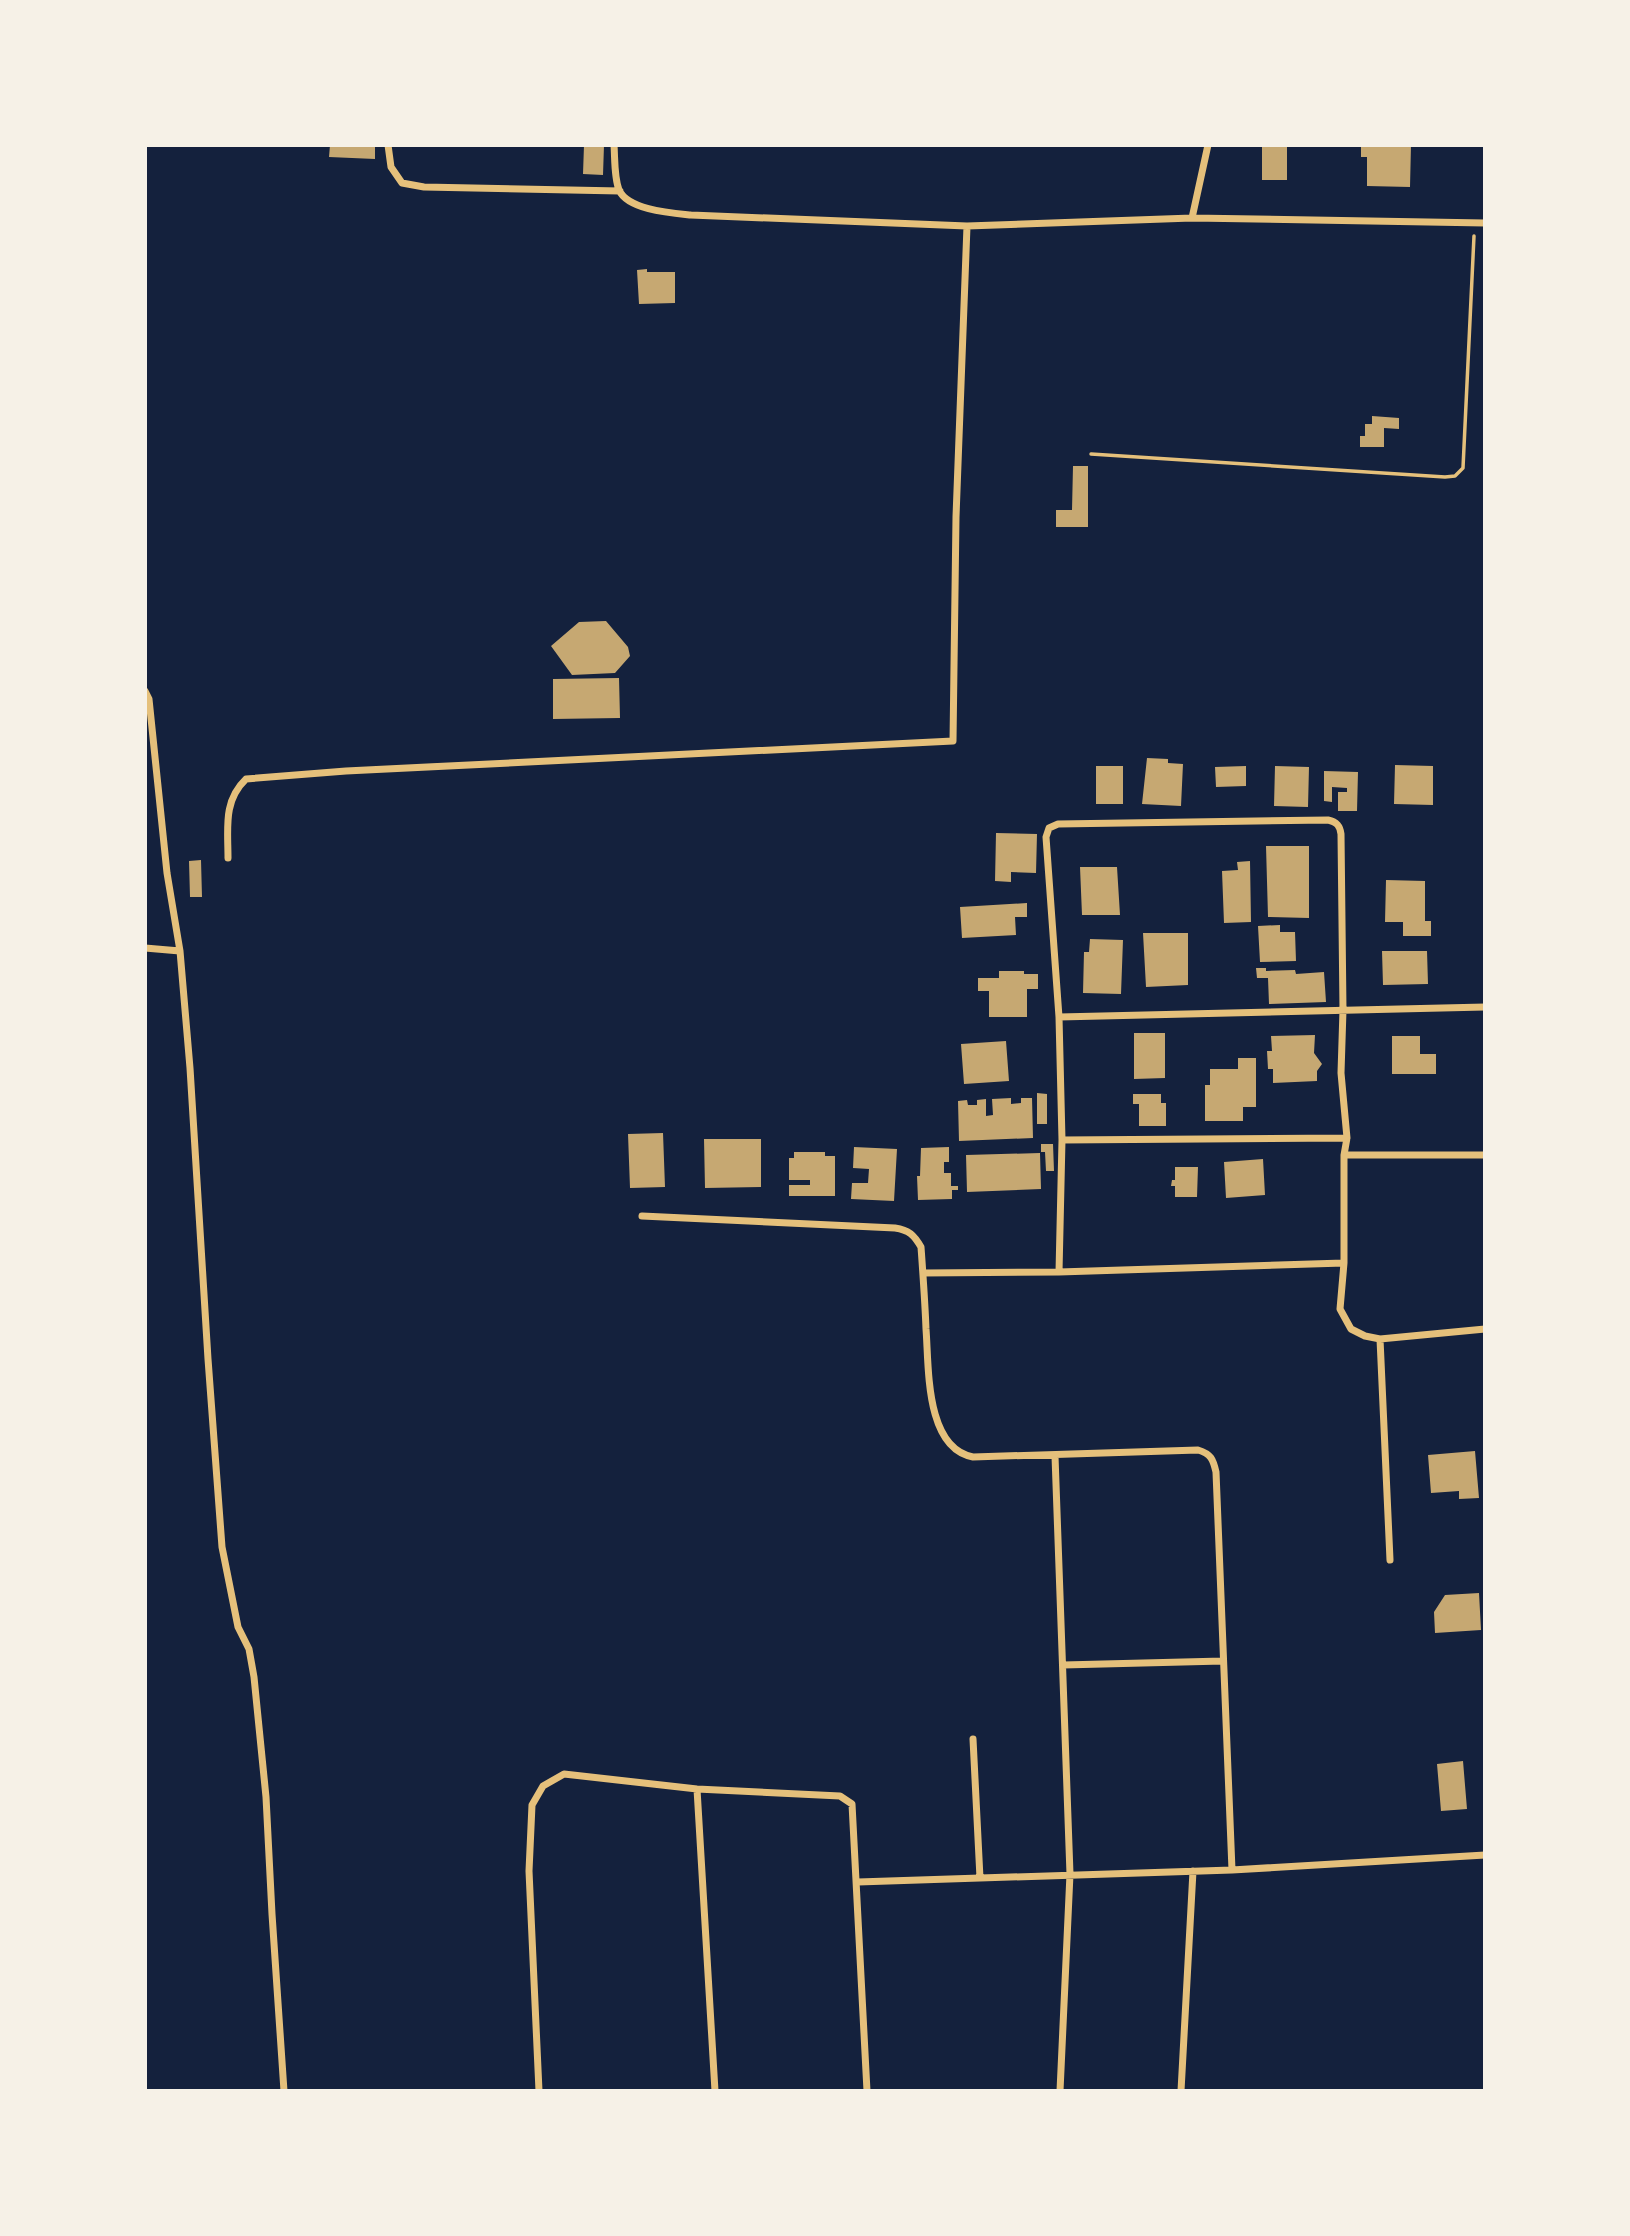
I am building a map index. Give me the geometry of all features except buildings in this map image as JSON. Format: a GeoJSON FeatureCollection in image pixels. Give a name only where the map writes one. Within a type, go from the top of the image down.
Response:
{"type":"FeatureCollection","features":[{"type":"Feature","properties":{"kind":"street"},"geometry":{"type":"LineString","coordinates":[[388,145],[391,167],[402,183],[424,187],[620,191]]}},
{"type":"Feature","properties":{"kind":"street"},"geometry":{"type":"LineString","coordinates":[[614,145],[620,191],[630,202],[661,212],[681,214],[967,226],[1192,218],[1485,223]]}},
{"type":"Feature","properties":{"kind":"street"},"geometry":{"type":"LineString","coordinates":[[1192,218],[1208,145]]}},
{"type":"Feature","properties":{"kind":"street"},"geometry":{"type":"LineString","coordinates":[[228,858],[229,803],[236,789],[246,779],[346,771],[953,741],[967,226]]}},
{"type":"Feature","properties":{"kind":"street"},"geometry":{"type":"LineString","coordinates":[[145,691],[149,699],[167,873],[180,951],[222,1547],[238,1627],[248,1648],[254,1677],[266,1797],[284,2091]]}},
{"type":"Feature","properties":{"kind":"street"},"geometry":{"type":"LineString","coordinates":[[1059,1272],[1062,1140],[1059,1017],[1046,837],[1049,828],[1058,824],[1334,821],[1340,827],[1341,834],[1341,1073],[1347,1138],[1344,1155],[1344,1263],[1340,1309],[1351,1329],[1380,1339],[1485,1329]]}},
{"type":"Feature","properties":{"kind":"street"},"geometry":{"type":"LineString","coordinates":[[145,948],[180,951]]}},
{"type":"Feature","properties":{"kind":"street"},"geometry":{"type":"LineString","coordinates":[[1059,1017],[1485,1007]]}},
{"type":"Feature","properties":{"kind":"street"},"geometry":{"type":"LineString","coordinates":[[1062,1140],[1347,1138]]}},
{"type":"Feature","properties":{"kind":"street"},"geometry":{"type":"LineString","coordinates":[[1344,1155],[1485,1155]]}},
{"type":"Feature","properties":{"kind":"street"},"geometry":{"type":"LineString","coordinates":[[642,1216],[905,1230],[915,1237],[921,1247],[930,1395],[942,1433],[952,1448],[963,1455],[973,1458],[1198,1450],[1207,1453],[1214,1460],[1232,1870]]}},
{"type":"Feature","properties":{"kind":"street"},"geometry":{"type":"LineString","coordinates":[[923,1273],[1059,1272],[1344,1263]]}},
{"type":"Feature","properties":{"kind":"street"},"geometry":{"type":"LineString","coordinates":[[1380,1339],[1390,1560]]}},
{"type":"Feature","properties":{"kind":"street"},"geometry":{"type":"LineString","coordinates":[[1055,1456],[1070,1874],[1060,2091]]}},
{"type":"Feature","properties":{"kind":"street"},"geometry":{"type":"LineString","coordinates":[[1063,1665],[1223,1661]]}},
{"type":"Feature","properties":{"kind":"street"},"geometry":{"type":"LineString","coordinates":[[973,1739],[980,1878]]}},
{"type":"Feature","properties":{"kind":"street"},"geometry":{"type":"LineString","coordinates":[[538,2091],[529,1871],[532,1805],[543,1786],[564,1774],[697,1789],[840,1796],[852,1804],[867,2091]]}},
{"type":"Feature","properties":{"kind":"street"},"geometry":{"type":"LineString","coordinates":[[697,1789],[715,2091]]}},
{"type":"Feature","properties":{"kind":"street"},"geometry":{"type":"LineString","coordinates":[[858,1882],[1232,1870],[1485,1854]]}},
{"type":"Feature","properties":{"kind":"street"},"geometry":{"type":"LineString","coordinates":[[1181,2091],[1193,1871]]}},
{"type":"Feature","properties":{"kind":"path"},"geometry":{"type":"LineString","coordinates":[[1091,454],[1455,476],[1463,468],[1475,224]]}}]}
